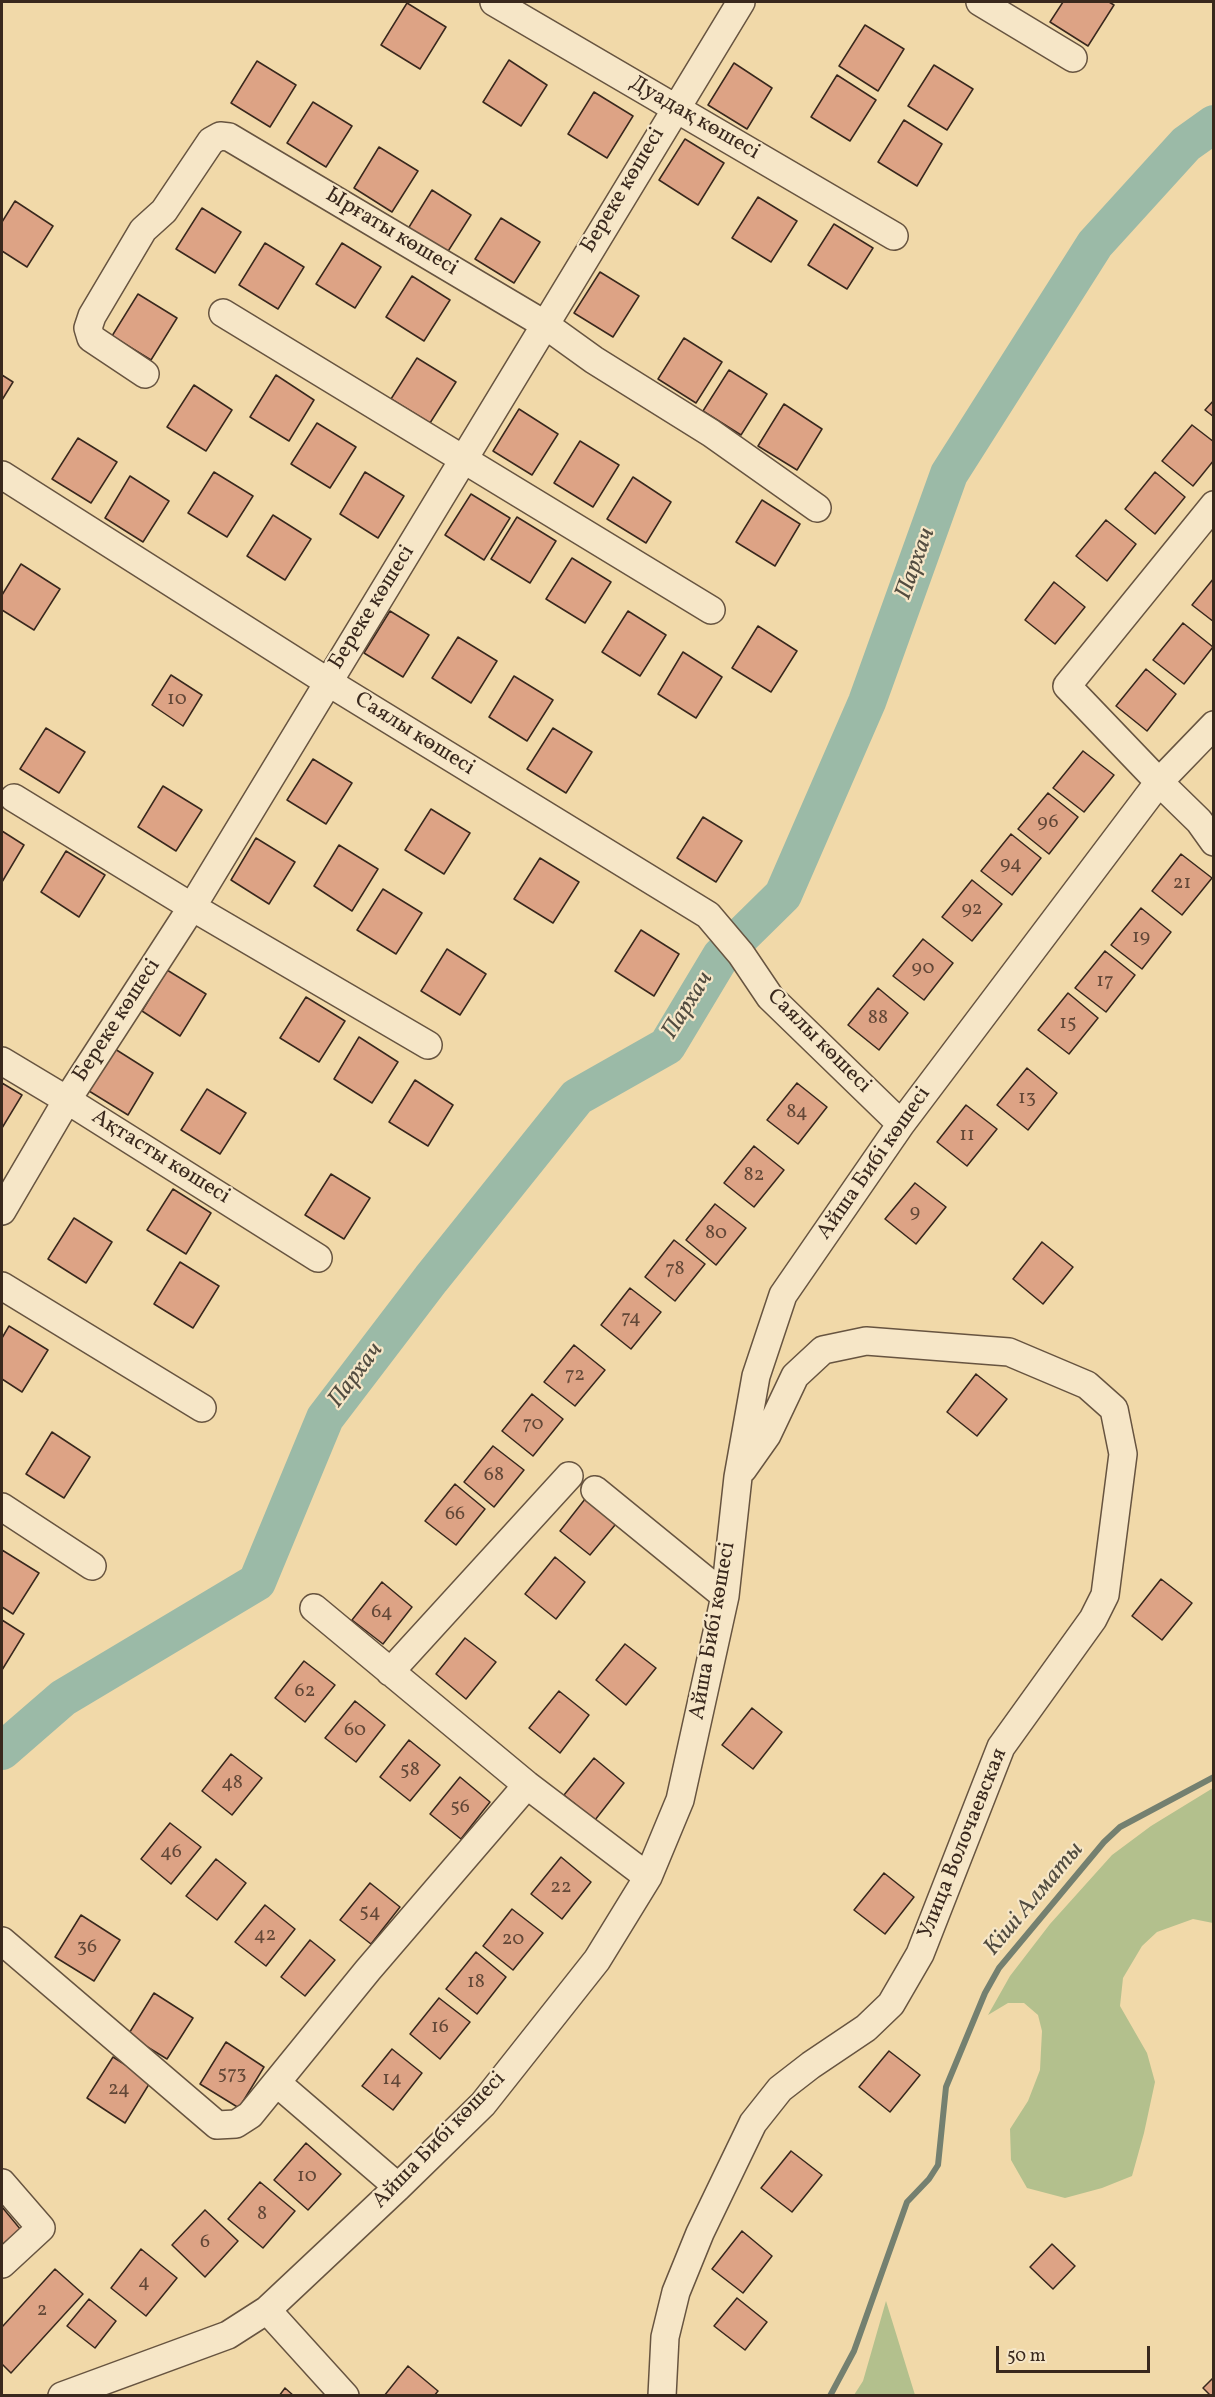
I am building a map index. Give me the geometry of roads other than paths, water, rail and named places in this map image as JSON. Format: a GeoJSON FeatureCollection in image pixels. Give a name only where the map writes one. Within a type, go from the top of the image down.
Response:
{"type":"FeatureCollection","features":[{"type":"Feature","properties":{"kind":"street","name":"Дуадақ көшесі"},"geometry":{"type":"LineString","coordinates":[[494,2],[894,236]]}},
{"type":"Feature","properties":{"kind":"street","name":"Береке көшесі"},"geometry":{"type":"LineString","coordinates":[[2,1211],[68,1100],[192,907],[675,107],[741,2]]}},
{"type":"Feature","properties":{"kind":"street"},"geometry":{"type":"LineString","coordinates":[[980,2],[1073,58]]}},
{"type":"Feature","properties":{"kind":"street","name":"Ырғаты көшесі"},"geometry":{"type":"LineString","coordinates":[[145,374],[91,338],[88,328],[90,322],[143,231],[164,211],[211,141],[220,136],[229,137],[544,324],[594,360],[711,433],[817,508]]}},
{"type":"Feature","properties":{"kind":"street"},"geometry":{"type":"LineString","coordinates":[[223,313],[711,609]]}},
{"type":"Feature","properties":{"kind":"street","name":"Саялы көшесі"},"geometry":{"type":"LineString","coordinates":[[2,475],[328,682],[708,915],[741,954],[770,997],[901,1124]]}},
{"type":"Feature","properties":{"kind":"street"},"geometry":{"type":"LineString","coordinates":[[1210,517],[1067,686],[1199,821],[1214,842]]}},
{"type":"Feature","properties":{"kind":"street","name":"Айша Бибі көшесі"},"geometry":{"type":"LineString","coordinates":[[62,2396],[228,2335],[267,2310],[483,2104],[597,1960],[648,1877],[680,1800],[725,1596],[738,1477],[756,1376],[783,1295],[901,1124],[1159,782],[1214,725]]}},
{"type":"Feature","properties":{"kind":"street"},"geometry":{"type":"LineString","coordinates":[[14,798],[192,907],[428,1045]]}},
{"type":"Feature","properties":{"kind":"street","name":"Ақтасты көшесі"},"geometry":{"type":"LineString","coordinates":[[2,1061],[68,1100],[318,1258]]}},
{"type":"Feature","properties":{"kind":"street"},"geometry":{"type":"LineString","coordinates":[[2,1286],[201,1408]]}},
{"type":"Feature","properties":{"kind":"street","name":"Улица Волочаевская"},"geometry":{"type":"LineString","coordinates":[[662,2396],[665,2337],[676,2292],[700,2233],[753,2123],[780,2089],[866,2028],[891,2004],[920,1954],[1001,1747],[1093,1618],[1101,1603],[1105,1594],[1123,1454],[1114,1409],[1087,1385],[1009,1352],[866,1341],[823,1350],[795,1376],[767,1435],[738,1477]]}},
{"type":"Feature","properties":{"kind":"street"},"geometry":{"type":"LineString","coordinates":[[390,1672],[569,1476]]}},
{"type":"Feature","properties":{"kind":"street"},"geometry":{"type":"LineString","coordinates":[[595,1490],[725,1596]]}},
{"type":"Feature","properties":{"kind":"street"},"geometry":{"type":"LineString","coordinates":[[2,1507],[92,1566]]}},
{"type":"Feature","properties":{"kind":"street"},"geometry":{"type":"LineString","coordinates":[[314,1608],[527,1785],[648,1877]]}},
{"type":"Feature","properties":{"kind":"street"},"geometry":{"type":"LineString","coordinates":[[2,1941],[217,2125],[236,2124],[250,2115],[277,2084],[368,1970],[527,1785]]}},
{"type":"Feature","properties":{"kind":"street"},"geometry":{"type":"LineString","coordinates":[[277,2084],[398,2187]]}},
{"type":"Feature","properties":{"kind":"street"},"geometry":{"type":"LineString","coordinates":[[2,2183],[42,2228],[2,2264]]}},
{"type":"Feature","properties":{"kind":"street"},"geometry":{"type":"LineString","coordinates":[[267,2310],[345,2396]]}},
{"type":"Feature","properties":{"kind":"waterway","name":"Пархач"},"geometry":{"type":"LineString","coordinates":[[2,1751],[63,1698],[257,1582],[325,1418],[431,1279],[577,1097],[667,1046],[721,956],[783,895],[867,702],[949,474],[1095,244],[1186,144],[1214,124]]}},
{"type":"Feature","properties":{"kind":"waterway","name":"Кіші Алматы"},"geometry":{"type":"LineString","coordinates":[[830,2396],[854,2351],[907,2202],[929,2179],[938,2165],[946,2087],[985,1993],[999,1968],[1104,1842],[1120,1827],[1214,1777]]}}]}
